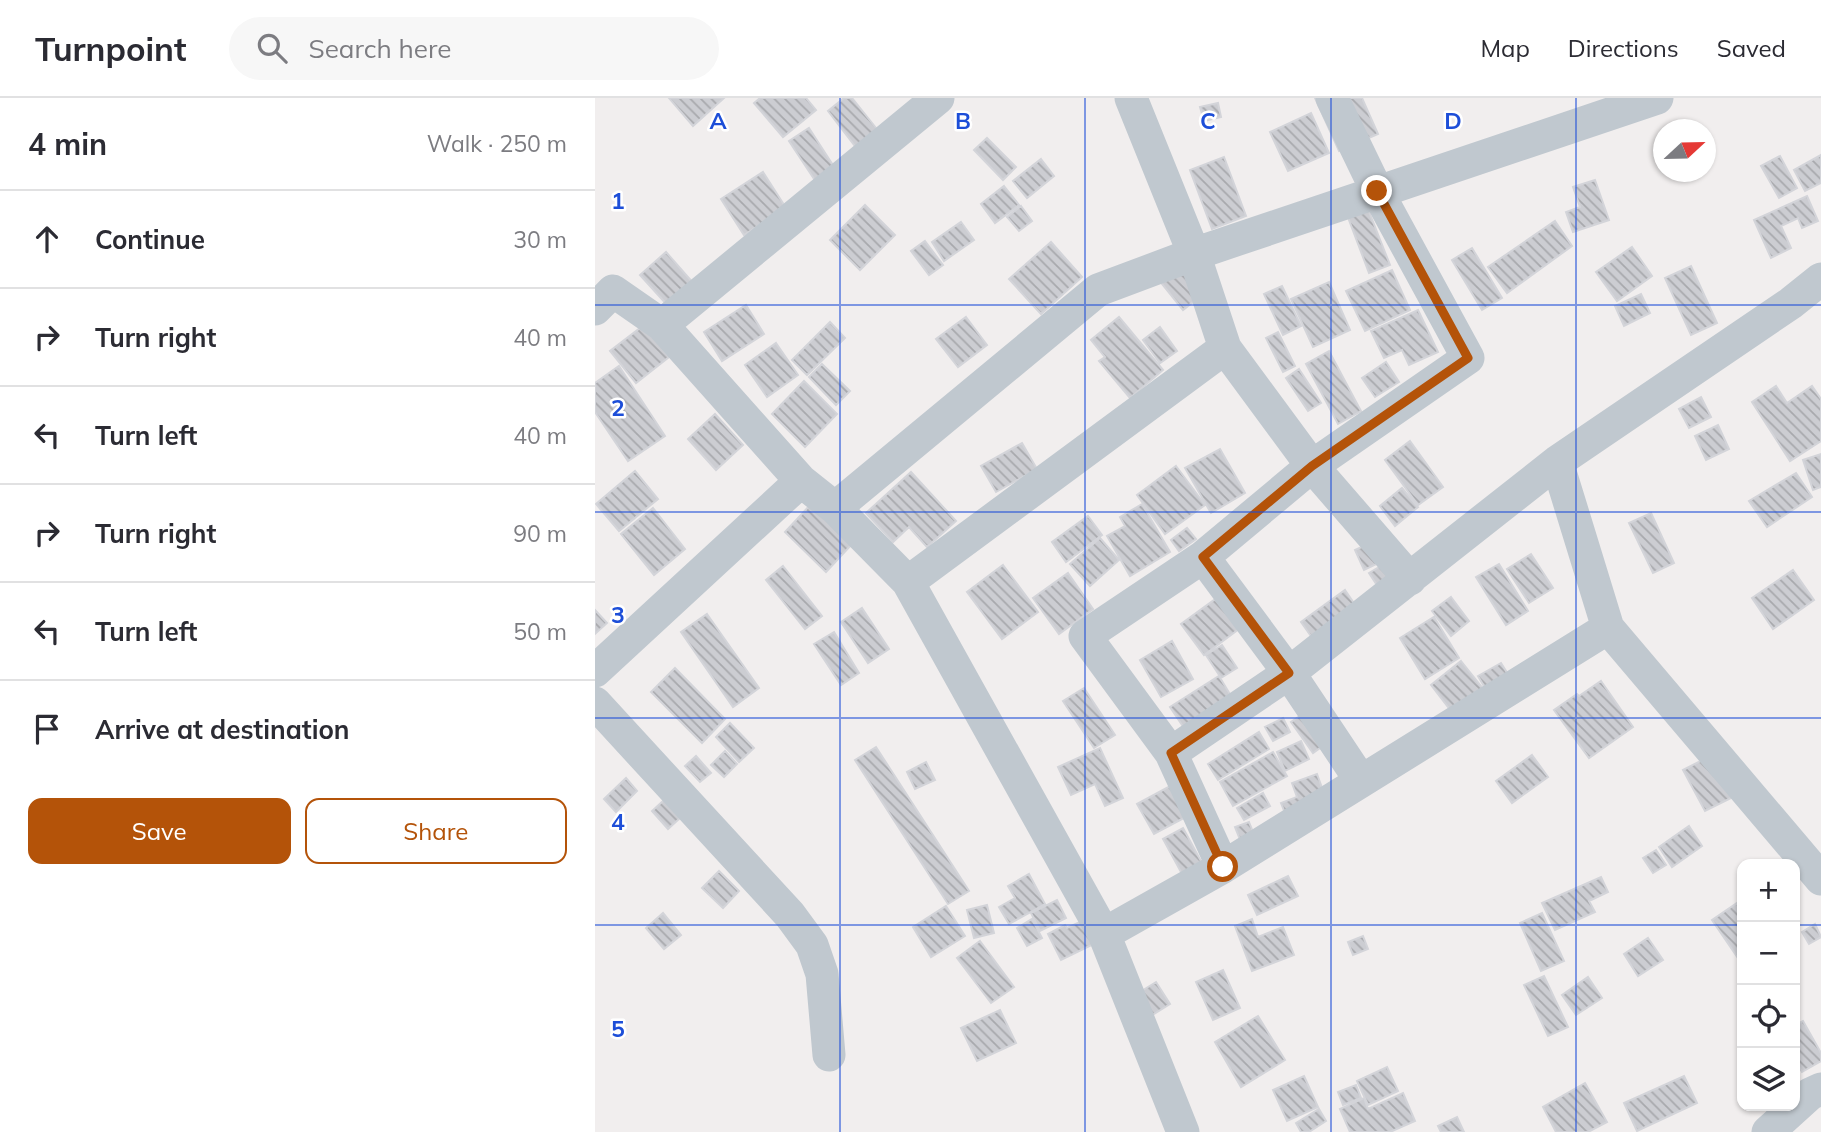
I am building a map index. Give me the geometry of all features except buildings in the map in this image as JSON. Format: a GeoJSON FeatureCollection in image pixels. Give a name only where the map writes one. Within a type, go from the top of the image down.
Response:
{"type":"FeatureCollection","features":[{"type":"Feature","properties":{"kind":"street"},"geometry":{"type":"LineString","coordinates":[[662,325],[938,98]]}},
{"type":"Feature","properties":{"kind":"street"},"geometry":{"type":"LineString","coordinates":[[1131,98],[1194,254],[1225,348],[1312,466],[1410,579]]}},
{"type":"Feature","properties":{"kind":"street"},"geometry":{"type":"LineString","coordinates":[[1223,867],[1171,753],[1085,636],[1203,557],[1312,466],[1468,358],[1377,191],[1332,98]]}},
{"type":"Feature","properties":{"kind":"street"},"geometry":{"type":"LineString","coordinates":[[835,508],[1098,290],[1377,191],[1657,98]]}},
{"type":"Feature","properties":{"kind":"street"},"geometry":{"type":"LineString","coordinates":[[1171,753],[1289,673],[1557,462],[1791,303],[1821,279]]}},
{"type":"Feature","properties":{"kind":"street"},"geometry":{"type":"LineString","coordinates":[[595,309],[613,291],[662,325],[801,481],[835,508],[908,582],[1104,934],[1183,1132]]}},
{"type":"Feature","properties":{"kind":"street"},"geometry":{"type":"LineString","coordinates":[[908,582],[1225,348]]}},
{"type":"Feature","properties":{"kind":"street"},"geometry":{"type":"LineString","coordinates":[[1557,462],[1608,628],[1821,879]]}},
{"type":"Feature","properties":{"kind":"street"},"geometry":{"type":"LineString","coordinates":[[595,671],[801,481]]}},
{"type":"Feature","properties":{"kind":"street"},"geometry":{"type":"LineString","coordinates":[[1203,557],[1289,673],[1361,781]]}},
{"type":"Feature","properties":{"kind":"street"},"geometry":{"type":"LineString","coordinates":[[1104,934],[1223,867],[1608,628]]}},
{"type":"Feature","properties":{"kind":"street"},"geometry":{"type":"LineString","coordinates":[[595,703],[790,915],[812,945],[822,974],[829,1055]]}},
{"type":"Feature","properties":{"kind":"street"},"geometry":{"type":"LineString","coordinates":[[1768,1132],[1817,1085]]}},
{"type":"Feature","properties":{"kind":"route"},"geometry":{"type":"LineString","coordinates":[[1223,867],[1171,753],[1289,673],[1203,557],[1312,466],[1468,358],[1377,191]]}}]}
